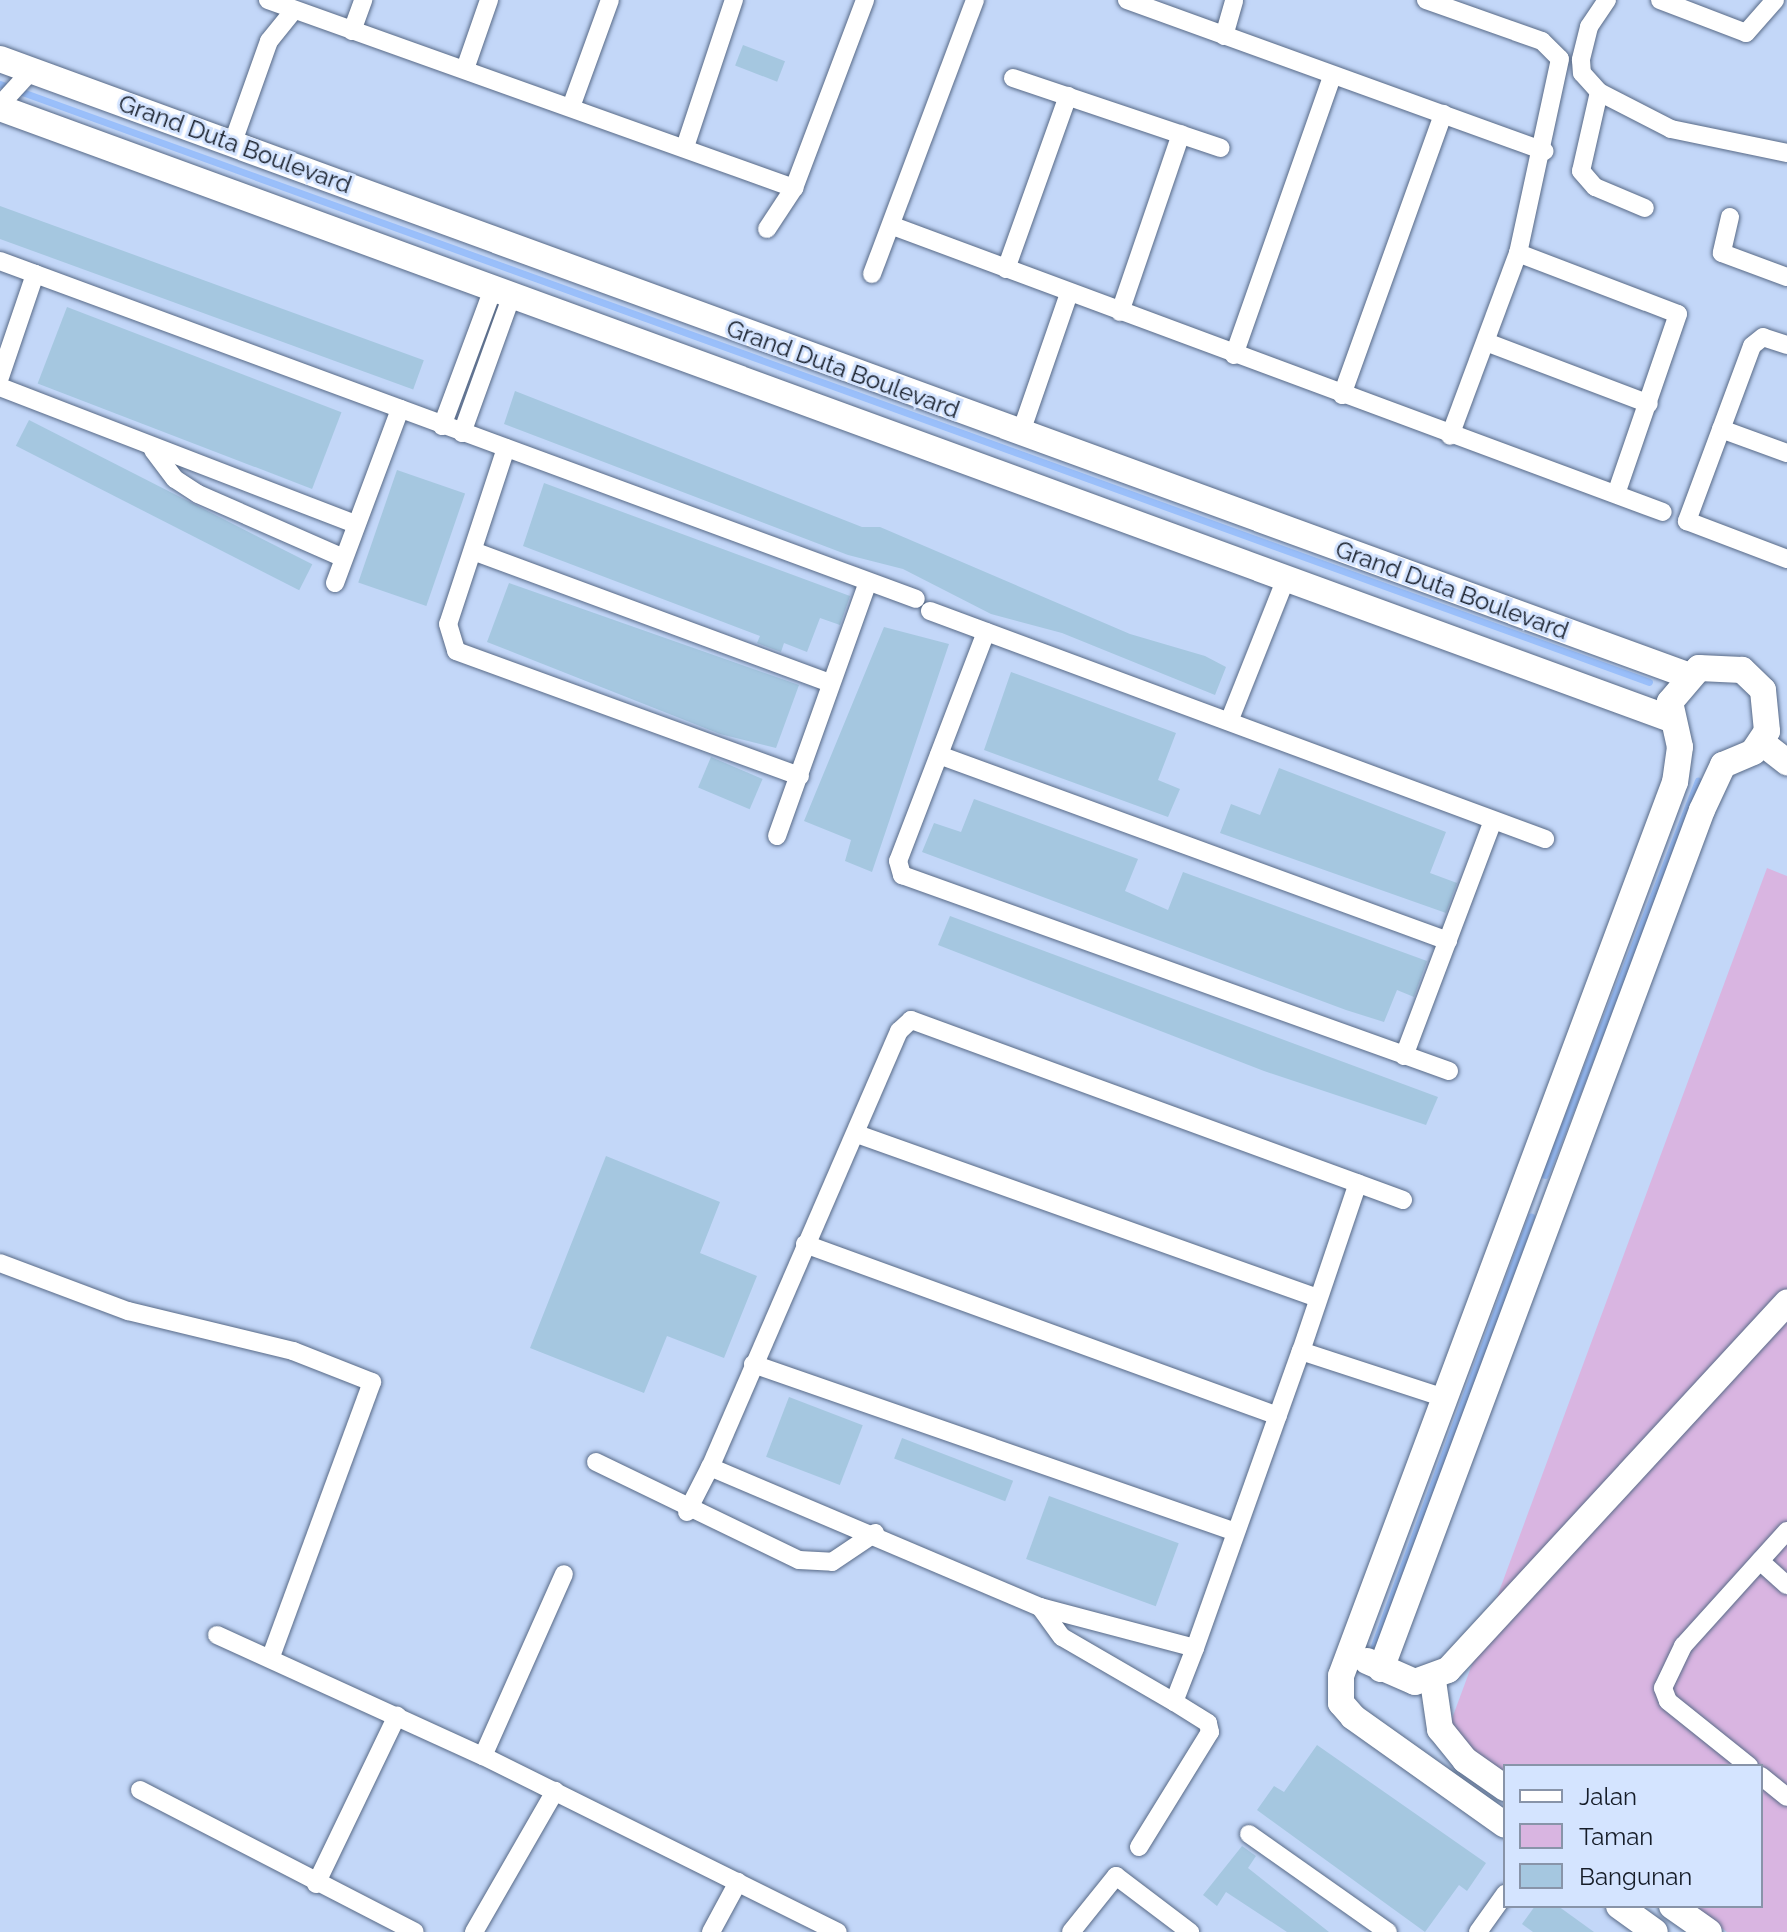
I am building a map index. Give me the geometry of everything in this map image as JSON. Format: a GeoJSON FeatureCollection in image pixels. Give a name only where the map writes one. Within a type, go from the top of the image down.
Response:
{"type":"FeatureCollection","features":[{"type":"Feature","properties":{"kind":"street"},"geometry":{"type":"LineString","coordinates":[[268,0],[794,188]]}},
{"type":"Feature","properties":{"kind":"street"},"geometry":{"type":"LineString","coordinates":[[352,31],[363,0]]}},
{"type":"Feature","properties":{"kind":"street"},"geometry":{"type":"LineString","coordinates":[[465,69],[489,0]]}},
{"type":"Feature","properties":{"kind":"street"},"geometry":{"type":"LineString","coordinates":[[571,107],[610,0]]}},
{"type":"Feature","properties":{"kind":"street"},"geometry":{"type":"LineString","coordinates":[[685,147],[734,0]]}},
{"type":"Feature","properties":{"kind":"street"},"geometry":{"type":"LineString","coordinates":[[767,229],[794,188],[865,0]]}},
{"type":"Feature","properties":{"kind":"street"},"geometry":{"type":"LineString","coordinates":[[872,274],[893,226],[975,0]]}},
{"type":"Feature","properties":{"kind":"street"},"geometry":{"type":"LineString","coordinates":[[1127,0],[1545,151]]}},
{"type":"Feature","properties":{"kind":"street"},"geometry":{"type":"LineString","coordinates":[[1224,36],[1234,0]]}},
{"type":"Feature","properties":{"kind":"street"},"geometry":{"type":"LineString","coordinates":[[1426,0],[1553,48],[1560,71],[1545,151],[1518,253],[1450,436]]}},
{"type":"Feature","properties":{"kind":"street"},"geometry":{"type":"LineString","coordinates":[[1607,0],[1589,27],[1581,60],[1582,73],[1599,92],[1671,129],[1787,153]]}},
{"type":"Feature","properties":{"kind":"street"},"geometry":{"type":"LineString","coordinates":[[1660,0],[1746,33],[1775,0]]}},
{"type":"Feature","properties":{"kind":"street"},"geometry":{"type":"LineString","coordinates":[[233,142],[269,41],[294,10]]}},
{"type":"Feature","properties":{"kind":"street","name":"Grand Duta Boulevard"},"geometry":{"type":"LineString","coordinates":[[0,59],[27,75],[233,142],[1287,576],[1668,718]]}},
{"type":"Feature","properties":{"kind":"street"},"geometry":{"type":"LineString","coordinates":[[3,103],[27,75]]}},
{"type":"Feature","properties":{"kind":"street"},"geometry":{"type":"LineString","coordinates":[[1234,355],[1332,76]]}},
{"type":"Feature","properties":{"kind":"street"},"geometry":{"type":"LineString","coordinates":[[1013,78],[1221,148]]}},
{"type":"Feature","properties":{"kind":"street"},"geometry":{"type":"LineString","coordinates":[[1599,92],[1581,171],[1595,187],[1645,208]]}},
{"type":"Feature","properties":{"kind":"street"},"geometry":{"type":"LineString","coordinates":[[1006,269],[1068,96]]}},
{"type":"Feature","properties":{"kind":"street","name":"Grand Duta Boulevard"},"geometry":{"type":"LineString","coordinates":[[3,103],[502,292],[1021,432],[1687,675]]}},
{"type":"Feature","properties":{"kind":"street"},"geometry":{"type":"LineString","coordinates":[[1342,395],[1443,114]]}},
{"type":"Feature","properties":{"kind":"street"},"geometry":{"type":"LineString","coordinates":[[1120,312],[1181,134]]}},
{"type":"Feature","properties":{"kind":"street"},"geometry":{"type":"LineString","coordinates":[[1730,217],[1722,253],[1787,277]]}},
{"type":"Feature","properties":{"kind":"street"},"geometry":{"type":"LineString","coordinates":[[893,226],[1450,436],[1663,512]]}},
{"type":"Feature","properties":{"kind":"street"},"geometry":{"type":"LineString","coordinates":[[1518,253],[1678,314],[1616,494]]}},
{"type":"Feature","properties":{"kind":"street"},"geometry":{"type":"LineString","coordinates":[[0,261],[868,582],[986,632],[1230,719],[1545,839]]}},
{"type":"Feature","properties":{"kind":"street"},"geometry":{"type":"LineString","coordinates":[[0,377],[35,274]]}},
{"type":"Feature","properties":{"kind":"street"},"geometry":{"type":"LineString","coordinates":[[442,426],[502,292]]}},
{"type":"Feature","properties":{"kind":"street"},"geometry":{"type":"LineString","coordinates":[[462,433],[502,292]]}},
{"type":"Feature","properties":{"kind":"street"},"geometry":{"type":"LineString","coordinates":[[1021,432],[1069,293]]}},
{"type":"Feature","properties":{"kind":"street"},"geometry":{"type":"LineString","coordinates":[[1787,345],[1756,340],[1687,521],[1787,559]]}},
{"type":"Feature","properties":{"kind":"street"},"geometry":{"type":"LineString","coordinates":[[1486,342],[1649,404]]}},
{"type":"Feature","properties":{"kind":"street"},"geometry":{"type":"LineString","coordinates":[[0,387],[153,450],[355,524]]}},
{"type":"Feature","properties":{"kind":"street"},"geometry":{"type":"LineString","coordinates":[[335,583],[400,409]]}},
{"type":"Feature","properties":{"kind":"street"},"geometry":{"type":"LineString","coordinates":[[1721,429],[1787,453]]}},
{"type":"Feature","properties":{"kind":"street"},"geometry":{"type":"LineString","coordinates":[[506,448],[448,624],[456,651],[800,776]]}},
{"type":"Feature","properties":{"kind":"street"},"geometry":{"type":"LineString","coordinates":[[153,450],[175,479],[198,494],[344,558]]}},
{"type":"Feature","properties":{"kind":"street"},"geometry":{"type":"LineString","coordinates":[[473,551],[830,683]]}},
{"type":"Feature","properties":{"kind":"street"},"geometry":{"type":"LineString","coordinates":[[1230,719],[1287,576]]}},
{"type":"Feature","properties":{"kind":"street"},"geometry":{"type":"LineString","coordinates":[[777,836],[868,582]]}},
{"type":"Feature","properties":{"kind":"street"},"geometry":{"type":"LineString","coordinates":[[986,632],[898,861],[902,875],[1449,1071]]}},
{"type":"Feature","properties":{"kind":"street"},"geometry":{"type":"LineString","coordinates":[[1381,1669],[1537,1193],[1675,782],[1680,747],[1668,718],[1687,675],[1728,665],[1753,678],[1768,703],[1761,742],[1723,765],[1537,1193],[1445,1398],[1350,1651],[1341,1703],[1353,1717],[1503,1824]]}},
{"type":"Feature","properties":{"kind":"street"},"geometry":{"type":"LineString","coordinates":[[1761,742],[1787,762]]}},
{"type":"Feature","properties":{"kind":"street"},"geometry":{"type":"LineString","coordinates":[[939,755],[1448,941]]}},
{"type":"Feature","properties":{"kind":"street"},"geometry":{"type":"LineString","coordinates":[[1404,1056],[1493,821]]}},
{"type":"Feature","properties":{"kind":"street"},"geometry":{"type":"LineString","coordinates":[[687,1512],[710,1467],[805,1244],[857,1134],[899,1031],[924,1021],[1403,1200]]}},
{"type":"Feature","properties":{"kind":"street"},"geometry":{"type":"LineString","coordinates":[[857,1134],[1318,1298]]}},
{"type":"Feature","properties":{"kind":"street"},"geometry":{"type":"LineString","coordinates":[[1174,1702],[1278,1416],[1358,1183]]}},
{"type":"Feature","properties":{"kind":"street"},"geometry":{"type":"LineString","coordinates":[[805,1244],[1278,1416]]}},
{"type":"Feature","properties":{"kind":"street"},"geometry":{"type":"LineString","coordinates":[[0,1263],[128,1311],[293,1351],[370,1379],[372,1392],[271,1657]]}},
{"type":"Feature","properties":{"kind":"street"},"geometry":{"type":"LineString","coordinates":[[1350,1651],[1405,1680],[1433,1681],[1787,1303]]}},
{"type":"Feature","properties":{"kind":"street"},"geometry":{"type":"LineString","coordinates":[[1301,1351],[1445,1398]]}},
{"type":"Feature","properties":{"kind":"street"},"geometry":{"type":"LineString","coordinates":[[753,1364],[1236,1532]]}},
{"type":"Feature","properties":{"kind":"street"},"geometry":{"type":"LineString","coordinates":[[596,1462],[687,1512],[814,1564],[850,1555],[875,1533]]}},
{"type":"Feature","properties":{"kind":"street"},"geometry":{"type":"LineString","coordinates":[[710,1467],[875,1533],[1040,1607],[1195,1648]]}},
{"type":"Feature","properties":{"kind":"street"},"geometry":{"type":"LineString","coordinates":[[1747,1764],[1668,1701],[1663,1688],[1683,1646],[1787,1531]]}},
{"type":"Feature","properties":{"kind":"street"},"geometry":{"type":"LineString","coordinates":[[1760,1561],[1787,1585]]}},
{"type":"Feature","properties":{"kind":"street"},"geometry":{"type":"LineString","coordinates":[[483,1756],[564,1574]]}},
{"type":"Feature","properties":{"kind":"street"},"geometry":{"type":"LineString","coordinates":[[1040,1607],[1062,1637],[1208,1723],[1210,1732],[1139,1847]]}},
{"type":"Feature","properties":{"kind":"street"},"geometry":{"type":"LineString","coordinates":[[217,1635],[483,1756],[838,1932]]}},
{"type":"Feature","properties":{"kind":"street"},"geometry":{"type":"LineString","coordinates":[[1433,1681],[1440,1729],[1465,1760],[1503,1787]]}},
{"type":"Feature","properties":{"kind":"street"},"geometry":{"type":"LineString","coordinates":[[316,1884],[397,1716]]}},
{"type":"Feature","properties":{"kind":"street"},"geometry":{"type":"LineString","coordinates":[[1763,1778],[1787,1797]]}},
{"type":"Feature","properties":{"kind":"street"},"geometry":{"type":"LineString","coordinates":[[140,1790],[316,1884],[415,1932]]}},
{"type":"Feature","properties":{"kind":"street"},"geometry":{"type":"LineString","coordinates":[[474,1932],[555,1791]]}},
{"type":"Feature","properties":{"kind":"street"},"geometry":{"type":"LineString","coordinates":[[1249,1834],[1388,1932]]}},
{"type":"Feature","properties":{"kind":"street"},"geometry":{"type":"LineString","coordinates":[[1071,1932],[1116,1876],[1190,1932]]}},
{"type":"Feature","properties":{"kind":"street"},"geometry":{"type":"LineString","coordinates":[[711,1932],[738,1882]]}},
{"type":"Feature","properties":{"kind":"street"},"geometry":{"type":"LineString","coordinates":[[1478,1932],[1503,1897]]}},
{"type":"Feature","properties":{"kind":"street"},"geometry":{"type":"LineString","coordinates":[[1622,1908],[1655,1932]]}},
{"type":"Feature","properties":{"kind":"street"},"geometry":{"type":"LineString","coordinates":[[1675,1908],[1709,1932]]}},
{"type":"Feature","properties":{"kind":"green space"},"geometry":{"type":"Polygon","coordinates":[[[1767,868],[1787,876],[1787,1932],[1727,1932],[1694,1908],[1763,1908],[1763,1764],[1503,1764],[1503,1773],[1447,1732],[1767,868]]]}},
{"type":"Feature","properties":{"kind":"building"},"geometry":{"type":"Polygon","coordinates":[[[743,45],[785,61],[777,82],[735,66],[743,45]]]}},
{"type":"Feature","properties":{"kind":"building"},"geometry":{"type":"Polygon","coordinates":[[[0,206],[424,360],[413,389],[0,239],[0,206]]]}},
{"type":"Feature","properties":{"kind":"building"},"geometry":{"type":"Polygon","coordinates":[[[67,307],[341,412],[312,489],[38,384],[67,307]]]}},
{"type":"Feature","properties":{"kind":"building"},"geometry":{"type":"Polygon","coordinates":[[[515,391],[862,527],[880,527],[1130,634],[1205,656],[1226,667],[1215,695],[1062,633],[991,614],[903,569],[848,555],[504,424],[515,391]]]}},
{"type":"Feature","properties":{"kind":"building"},"geometry":{"type":"Polygon","coordinates":[[[29,420],[312,564],[299,590],[16,446],[29,420]]]}},
{"type":"Feature","properties":{"kind":"building"},"geometry":{"type":"Polygon","coordinates":[[[397,470],[465,493],[426,606],[358,583],[397,470]]]}},
{"type":"Feature","properties":{"kind":"building"},"geometry":{"type":"Polygon","coordinates":[[[544,483],[850,596],[840,625],[820,618],[807,652],[784,643],[781,652],[757,643],[760,636],[523,546],[544,483]]]}},
{"type":"Feature","properties":{"kind":"building"},"geometry":{"type":"Polygon","coordinates":[[[509,583],[799,685],[776,748],[720,734],[487,642],[509,583]]]}},
{"type":"Feature","properties":{"kind":"building"},"geometry":{"type":"Polygon","coordinates":[[[884,627],[949,644],[872,872],[845,861],[851,840],[804,821],[884,627]]]}},
{"type":"Feature","properties":{"kind":"building"},"geometry":{"type":"Polygon","coordinates":[[[1011,672],[1176,733],[1158,780],[1180,789],[1168,817],[984,750],[1011,672]]]}},
{"type":"Feature","properties":{"kind":"building"},"geometry":{"type":"Polygon","coordinates":[[[711,757],[763,779],[750,809],[698,787],[711,757]]]}},
{"type":"Feature","properties":{"kind":"building"},"geometry":{"type":"Polygon","coordinates":[[[1279,768],[1446,832],[1430,873],[1457,883],[1446,913],[1220,833],[1231,804],[1260,815],[1279,768]]]}},
{"type":"Feature","properties":{"kind":"building"},"geometry":{"type":"Polygon","coordinates":[[[974,799],[1138,859],[1125,891],[1168,910],[1183,872],[1427,961],[1414,997],[1397,990],[1384,1022],[922,852],[934,823],[961,832],[974,799]]]}},
{"type":"Feature","properties":{"kind":"building"},"geometry":{"type":"Polygon","coordinates":[[[950,916],[1438,1097],[1426,1125],[1264,1071],[938,945],[950,916]]]}},
{"type":"Feature","properties":{"kind":"building"},"geometry":{"type":"Polygon","coordinates":[[[606,1156],[720,1202],[700,1253],[757,1276],[724,1358],[667,1336],[644,1393],[530,1348],[606,1156]]]}},
{"type":"Feature","properties":{"kind":"building"},"geometry":{"type":"Polygon","coordinates":[[[789,1397],[863,1425],[840,1485],[766,1457],[789,1397]]]}},
{"type":"Feature","properties":{"kind":"building"},"geometry":{"type":"Polygon","coordinates":[[[902,1438],[1013,1481],[1005,1501],[894,1459],[902,1438]]]}},
{"type":"Feature","properties":{"kind":"building"},"geometry":{"type":"Polygon","coordinates":[[[1049,1496],[1179,1543],[1156,1606],[1026,1559],[1049,1496]]]}},
{"type":"Feature","properties":{"kind":"building"},"geometry":{"type":"Polygon","coordinates":[[[1317,1745],[1486,1863],[1467,1891],[1459,1885],[1425,1932],[1257,1810],[1274,1786],[1284,1792],[1317,1745]]]}},
{"type":"Feature","properties":{"kind":"building"},"geometry":{"type":"Polygon","coordinates":[[[1242,1846],[1256,1856],[1248,1868],[1329,1932],[1287,1932],[1226,1892],[1217,1906],[1203,1895],[1242,1846]]]}},
{"type":"Feature","properties":{"kind":"building"},"geometry":{"type":"Polygon","coordinates":[[[1534,1908],[1561,1908],[1594,1932],[1533,1932],[1522,1924],[1534,1908]]]}},
{"type":"Feature","properties":{"kind":"waterway"},"geometry":{"type":"LineString","coordinates":[[0,84],[1649,682]]}},
{"type":"Feature","properties":{"kind":"waterway"},"geometry":{"type":"LineString","coordinates":[[1545,1175],[1698,781]]}},
{"type":"Feature","properties":{"kind":"waterway"},"geometry":{"type":"LineString","coordinates":[[1370,1657],[1531,1216]]}}]}
